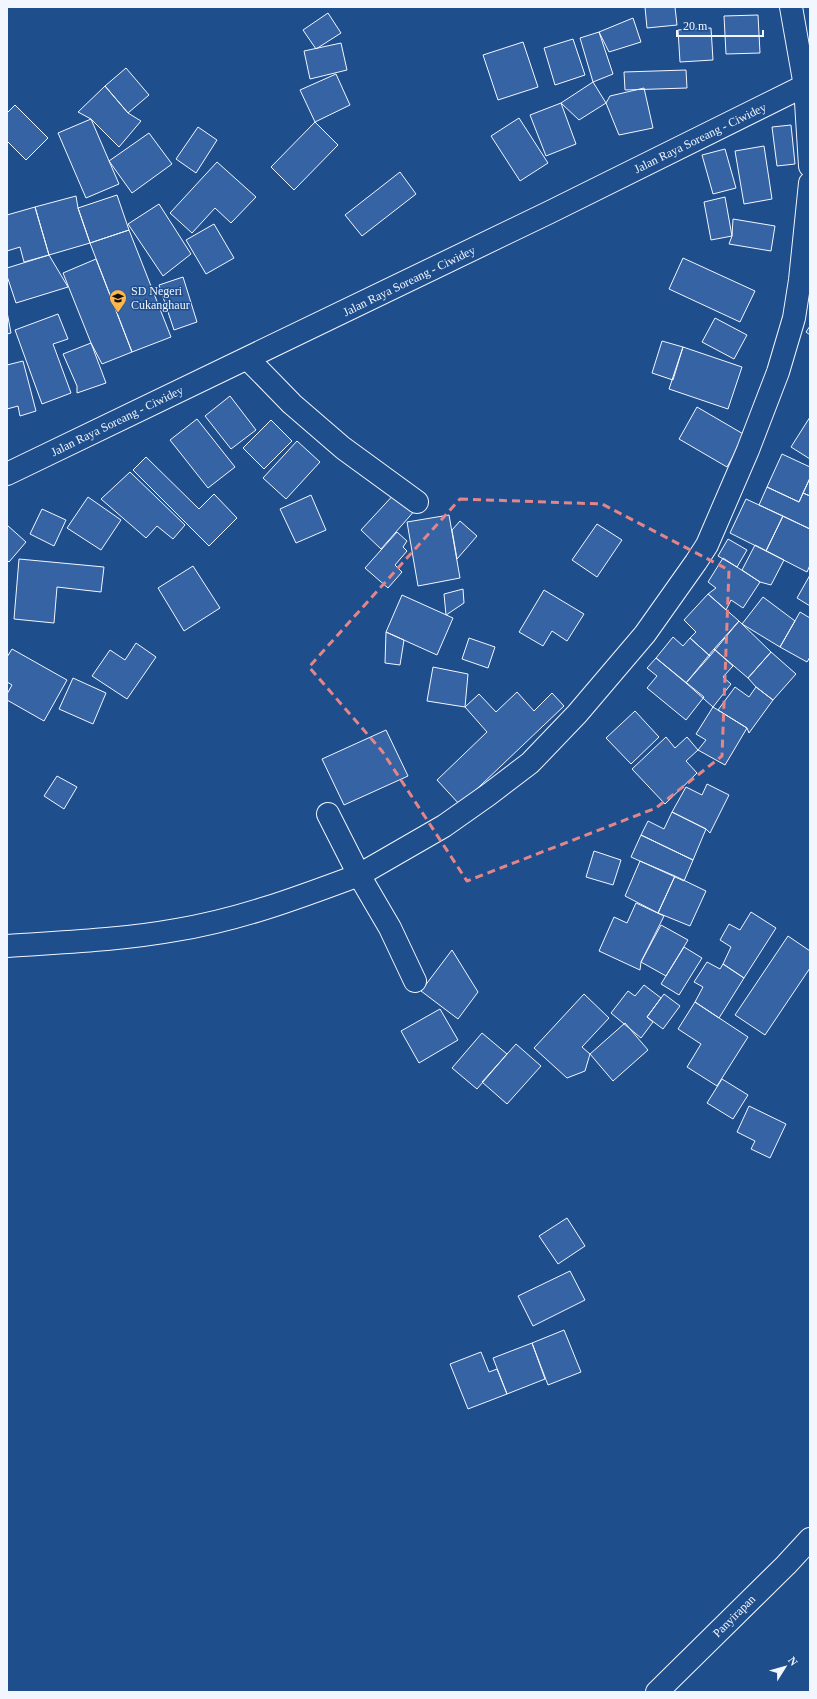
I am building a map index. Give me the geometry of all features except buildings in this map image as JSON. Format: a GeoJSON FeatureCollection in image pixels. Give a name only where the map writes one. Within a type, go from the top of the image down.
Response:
{"type":"FeatureCollection","features":[{"type":"Feature","properties":{"kind":"main road"},"geometry":{"type":"LineString","coordinates":[[790,7],[808,84],[810,166]]}},
{"type":"Feature","properties":{"kind":"main road","name":"Jalan Raya Soreang - Ciwidey"},"geometry":{"type":"LineString","coordinates":[[7,474],[550,212],[808,84]]}},
{"type":"Feature","properties":{"kind":"main road"},"geometry":{"type":"LineString","coordinates":[[7,946],[140,935],[177,930],[235,918],[305,895],[359,875],[444,826],[530,763],[577,714],[645,634],[707,545],[748,450],[784,352],[794,318],[800,280],[810,183]]}},
{"type":"Feature","properties":{"kind":"main road"},"geometry":{"type":"LineString","coordinates":[[248,359],[292,404],[343,448],[417,502]]}},
{"type":"Feature","properties":{"kind":"main road"},"geometry":{"type":"LineString","coordinates":[[328,814],[359,875],[390,928],[415,982]]}},
{"type":"Feature","properties":{"kind":"main road","name":"Panyirapan"},"geometry":{"type":"LineString","coordinates":[[657,1692],[754,1597],[810,1539]]}},
{"type":"Feature","properties":{"kind":"highlighted area"},"geometry":{"type":"Polygon","coordinates":[[[460,499],[602,504],[729,570],[722,756],[656,808],[467,881],[382,751],[309,667],[460,499]]]}},
{"type":"Feature","properties":{"kind":"place","name":"SD Negeri Cukanghaur"},"geometry":{"type":"Point","coordinates":[118,313]}}]}
